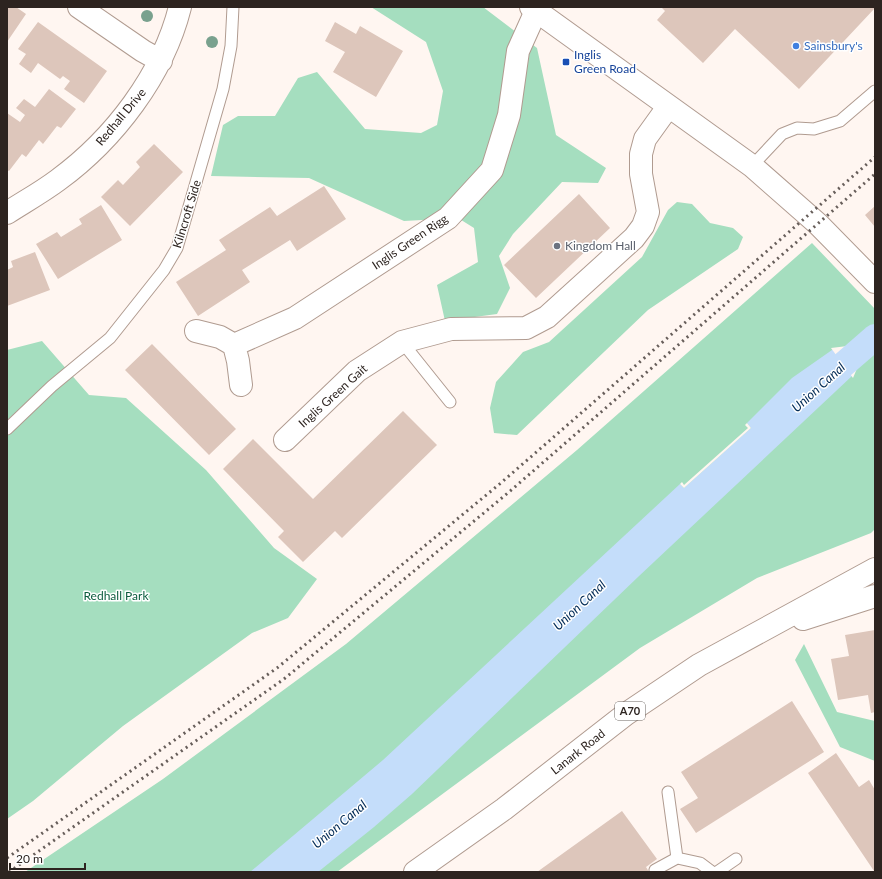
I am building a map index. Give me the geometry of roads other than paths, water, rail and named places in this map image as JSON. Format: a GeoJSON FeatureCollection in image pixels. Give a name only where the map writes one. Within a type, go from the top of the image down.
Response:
{"type":"FeatureCollection","features":[{"type":"Feature","properties":{"kind":"street"},"geometry":{"type":"LineString","coordinates":[[79,7],[143,51],[161,61]]}},
{"type":"Feature","properties":{"kind":"street","name":"Redhall Drive"},"geometry":{"type":"LineString","coordinates":[[7,213],[59,180],[103,141],[146,88],[161,61],[180,7]]}},
{"type":"Feature","properties":{"kind":"street"},"geometry":{"type":"LineString","coordinates":[[534,9],[668,107],[752,166],[818,224],[875,282]]}},
{"type":"Feature","properties":{"kind":"street","name":"Inglis Green Rigg"},"geometry":{"type":"LineString","coordinates":[[234,345],[295,318],[448,218],[492,170],[509,115],[518,51],[534,9]]}},
{"type":"Feature","properties":{"kind":"street","name":"Inglis Green Gait"},"geometry":{"type":"LineString","coordinates":[[285,440],[357,371],[402,342],[451,329],[526,328],[547,317],[634,238],[643,226],[648,212],[641,174],[641,154],[645,139],[668,107]]}},
{"type":"Feature","properties":{"kind":"street"},"geometry":{"type":"LineString","coordinates":[[196,331],[220,337],[234,345],[241,385]]}},
{"type":"Feature","properties":{"kind":"street","name":"Lanark Road"},"geometry":{"type":"LineString","coordinates":[[415,872],[504,809],[626,714],[699,665],[875,569]]}},
{"type":"Feature","properties":{"kind":"street","name":"Lanark Road"},"geometry":{"type":"LineString","coordinates":[[767,629],[875,596]]}},
{"type":"Feature","properties":{"kind":"lane","name":"Kilncroft Side"},"geometry":{"type":"LineString","coordinates":[[7,429],[52,386],[110,338],[164,270],[177,248],[223,89],[231,46],[233,7]]}},
{"type":"Feature","properties":{"kind":"lane"},"geometry":{"type":"LineString","coordinates":[[752,166],[782,134],[797,128],[814,129],[840,121],[875,91]]}},
{"type":"Feature","properties":{"kind":"lane"},"geometry":{"type":"LineString","coordinates":[[402,342],[450,402]]}},
{"type":"Feature","properties":{"kind":"lane"},"geometry":{"type":"LineString","coordinates":[[668,792],[677,858]]}},
{"type":"Feature","properties":{"kind":"lane"},"geometry":{"type":"LineString","coordinates":[[655,870],[677,858],[700,862],[712,872]]}},
{"type":"Feature","properties":{"kind":"lane"},"geometry":{"type":"LineString","coordinates":[[717,872],[736,859]]}},
{"type":"Feature","properties":{"kind":"water"},"geometry":{"type":"Polygon","coordinates":[[[864,346],[852,376],[638,577],[412,794],[374,827],[318,872],[250,872],[383,760],[680,484],[684,488],[751,428],[747,423],[792,378],[832,350],[864,346]]]}},
{"type":"Feature","properties":{"kind":"waterway","name":"Union Canal"},"geometry":{"type":"LineString","coordinates":[[837,370],[875,337]]}},
{"type":"Feature","properties":{"kind":"railway"},"geometry":{"type":"LineString","coordinates":[[7,858],[277,668],[502,482],[875,157]]}},
{"type":"Feature","properties":{"kind":"railway"},"geometry":{"type":"LineString","coordinates":[[9,872],[284,679],[509,492],[875,174]]}},
{"type":"Feature","properties":{"kind":"place","name":"Sainsbury's"},"geometry":{"type":"Point","coordinates":[796,46]}},
{"type":"Feature","properties":{"kind":"place","name":"Inglis Green Road"},"geometry":{"type":"Point","coordinates":[566,62]}},
{"type":"Feature","properties":{"kind":"place","name":"Kingdom Hall"},"geometry":{"type":"Point","coordinates":[557,246]}},
{"type":"Feature","properties":{"kind":"park label","name":"Redhall Park"},"geometry":{"type":"Point","coordinates":[116,596]}}]}
